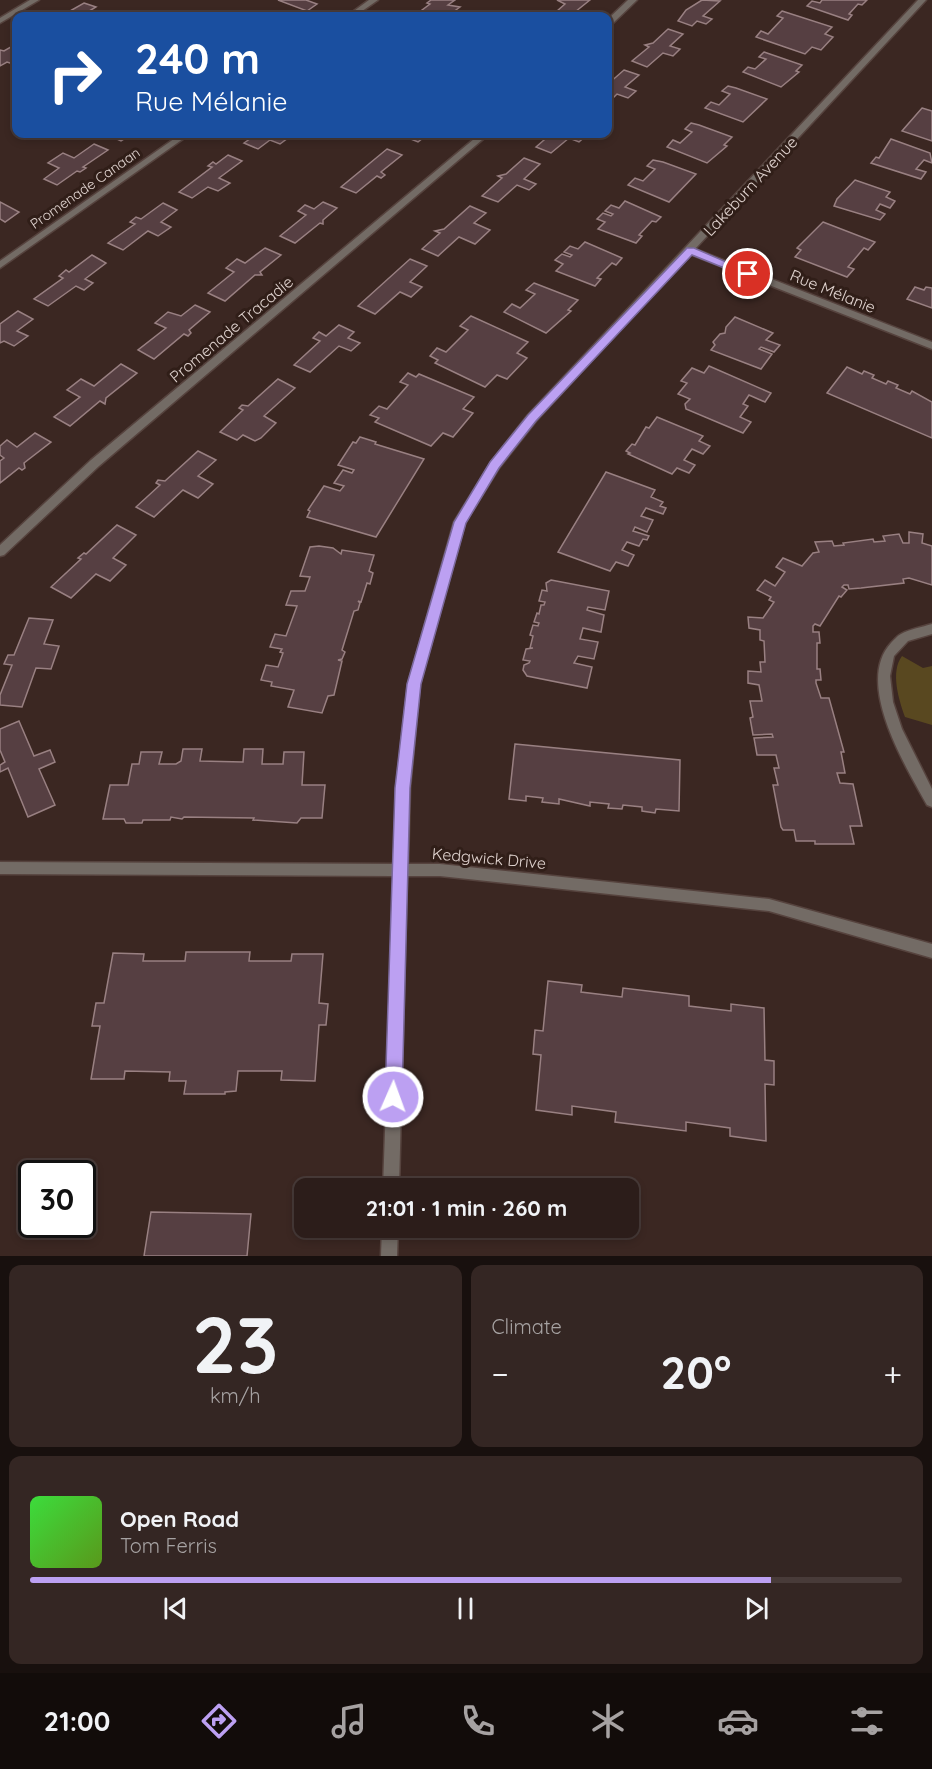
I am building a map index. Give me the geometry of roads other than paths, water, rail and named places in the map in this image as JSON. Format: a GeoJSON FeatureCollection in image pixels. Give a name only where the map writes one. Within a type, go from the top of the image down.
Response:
{"type":"FeatureCollection","features":[{"type":"Feature","properties":{"kind":"street"},"geometry":{"type":"LineString","coordinates":[[15,12],[35,0]]}},
{"type":"Feature","properties":{"kind":"street"},"geometry":{"type":"LineString","coordinates":[[357,12],[374,0]]}},
{"type":"Feature","properties":{"kind":"street"},"geometry":{"type":"LineString","coordinates":[[612,19],[633,0]]}},
{"type":"Feature","properties":{"kind":"street","name":"Lakeburn Avenue"},"geometry":{"type":"LineString","coordinates":[[391,1178],[402,788],[414,684],[460,522],[495,465],[532,418],[922,0]]}},
{"type":"Feature","properties":{"kind":"street","name":"Promenade Canaan"},"geometry":{"type":"LineString","coordinates":[[0,265],[180,138]]}},
{"type":"Feature","properties":{"kind":"street","name":"Promenade Tracadie"},"geometry":{"type":"LineString","coordinates":[[0,552],[95,463],[480,138]]}},
{"type":"Feature","properties":{"kind":"street","name":"Rue Mélanie"},"geometry":{"type":"LineString","coordinates":[[690,251],[932,346]]}},
{"type":"Feature","properties":{"kind":"street"},"geometry":{"type":"LineString","coordinates":[[932,629],[900,638],[889,649],[882,681],[891,720],[932,801]]}},
{"type":"Feature","properties":{"kind":"street","name":"Kedgwick Drive"},"geometry":{"type":"LineString","coordinates":[[0,868],[440,870],[769,905],[932,951]]}},
{"type":"Feature","properties":{"kind":"street"},"geometry":{"type":"LineString","coordinates":[[389,1256],[390,1238]]}}]}
